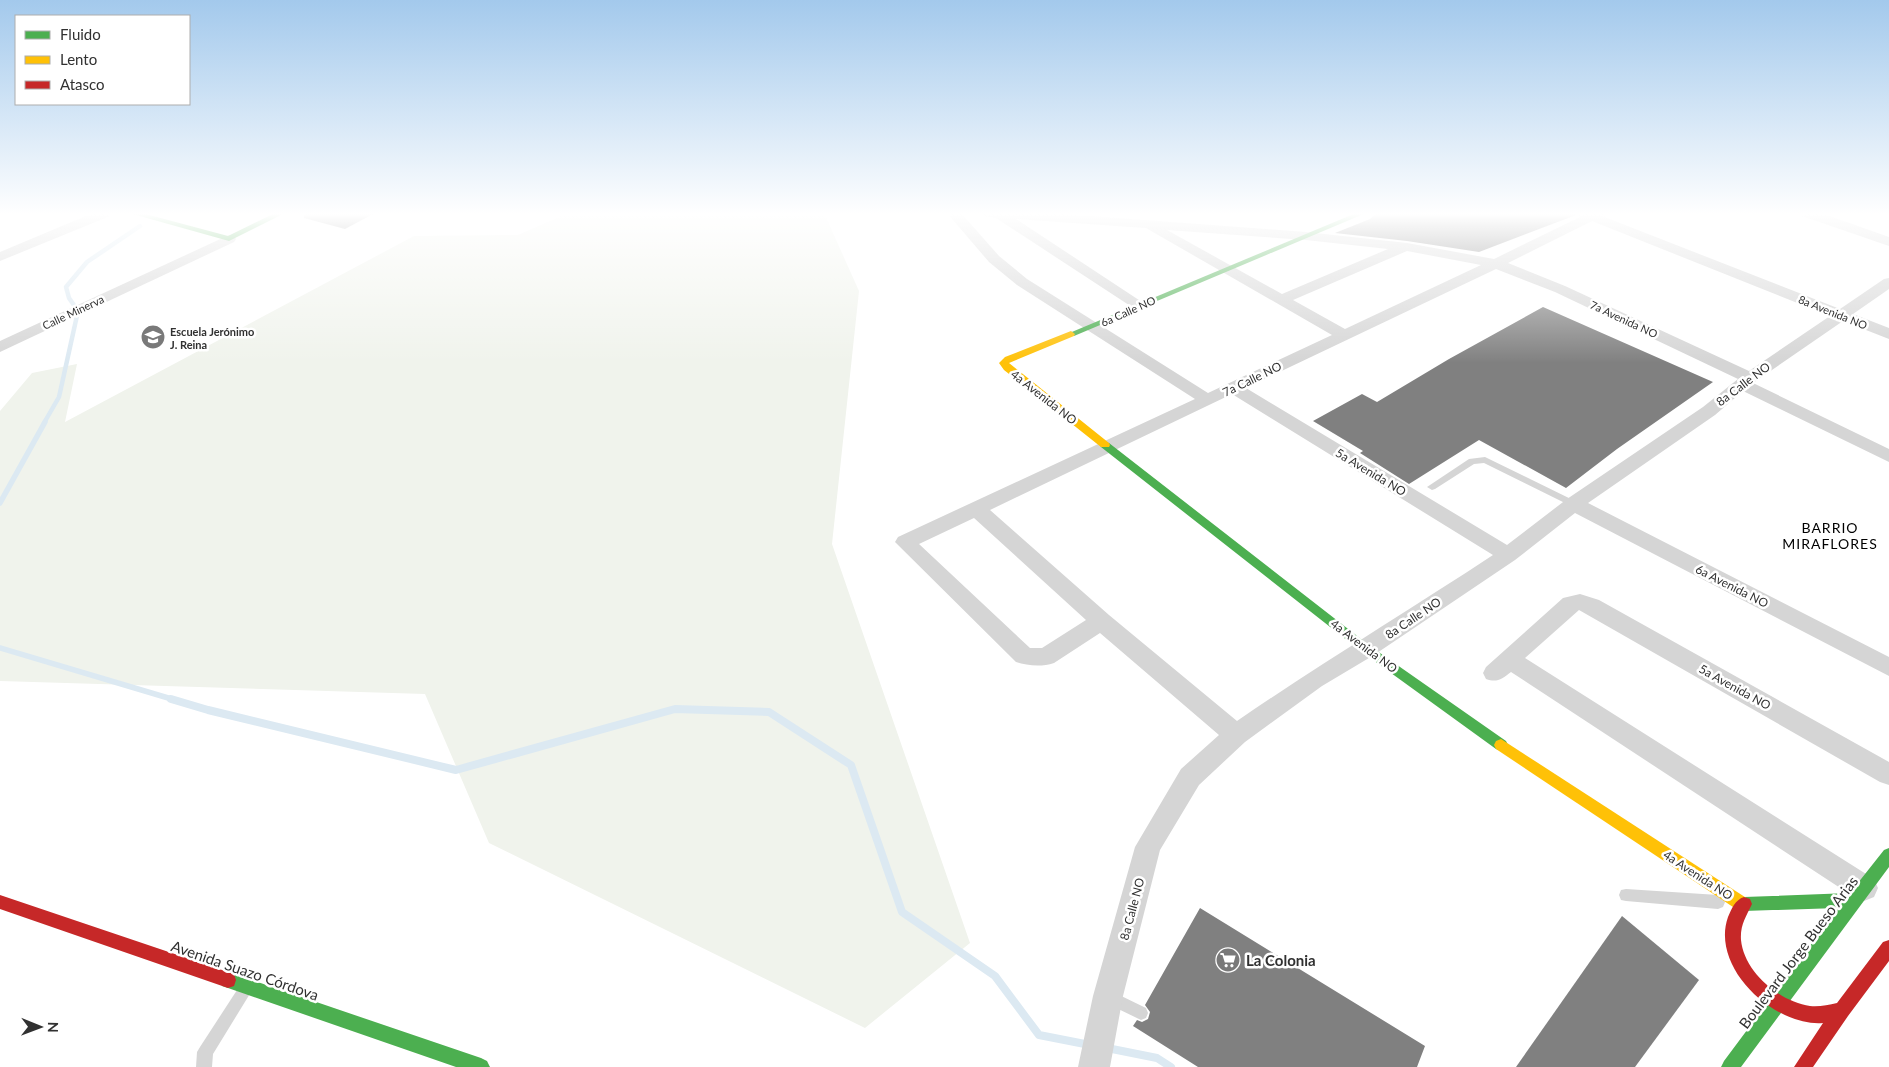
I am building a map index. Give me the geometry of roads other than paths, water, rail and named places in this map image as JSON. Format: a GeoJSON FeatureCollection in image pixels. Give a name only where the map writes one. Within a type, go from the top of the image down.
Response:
{"type":"FeatureCollection","features":[{"type":"Feature","properties":{"kind":"street","name":"Calle Minerva"},"geometry":{"type":"LineString","coordinates":[[5,345],[179,263]]}},
{"type":"Feature","properties":{"kind":"street"},"geometry":{"type":"LineString","coordinates":[[999,263],[1022,282],[1208,400]]}},
{"type":"Feature","properties":{"kind":"street"},"geometry":{"type":"LineString","coordinates":[[1071,263],[1140,306]]}},
{"type":"Feature","properties":{"kind":"street"},"geometry":{"type":"LineString","coordinates":[[1216,263],[1344,335]]}},
{"type":"Feature","properties":{"kind":"street","name":"6a Calle NO"},"geometry":{"type":"LineString","coordinates":[[1004,363],[1238,263]]}},
{"type":"Feature","properties":{"kind":"street"},"geometry":{"type":"LineString","coordinates":[[1280,300],[1368,263]]}},
{"type":"Feature","properties":{"kind":"street","name":"7a Avenida NO"},"geometry":{"type":"LineString","coordinates":[[1490,263],[1560,289],[1746,381],[1889,456]]}},
{"type":"Feature","properties":{"kind":"street","name":"8a Avenida NO"},"geometry":{"type":"LineString","coordinates":[[1711,263],[1889,334]]}},
{"type":"Feature","properties":{"kind":"street","name":"7a Calle NO"},"geometry":{"type":"LineString","coordinates":[[1101,621],[1046,657],[1024,656],[905,542],[1109,448],[1496,264]]}},
{"type":"Feature","properties":{"kind":"street","name":"8a Calle NO"},"geometry":{"type":"LineString","coordinates":[[1094,1067],[1108,996],[1148,847],[1190,777],[1236,735],[1314,680],[1366,649],[1508,555],[1574,504],[1709,411],[1746,381],[1889,282]]}},
{"type":"Feature","properties":{"kind":"street","name":"4a Avenida NO"},"geometry":{"type":"LineString","coordinates":[[1004,363],[1007,368],[1366,649],[1514,754],[1742,904]]}},
{"type":"Feature","properties":{"kind":"street","name":"5a Avenida NO"},"geometry":{"type":"LineString","coordinates":[[1234,388],[1508,555]]}},
{"type":"Feature","properties":{"kind":"street","name":"6a Avenida NO"},"geometry":{"type":"LineString","coordinates":[[1574,504],[1889,667]]}},
{"type":"Feature","properties":{"kind":"street"},"geometry":{"type":"LineString","coordinates":[[976,509],[1101,621],[1236,735]]}},
{"type":"Feature","properties":{"kind":"street","name":"5a Avenida NO"},"geometry":{"type":"LineString","coordinates":[[1858,894],[1502,666],[1571,604],[1580,602],[1591,606],[1889,774]]}},
{"type":"Feature","properties":{"kind":"street","name":"Boulevard Jorge Bueso Arias"},"geometry":{"type":"LineString","coordinates":[[1730,1067],[1889,855]]}},
{"type":"Feature","properties":{"kind":"street"},"geometry":{"type":"LineString","coordinates":[[1842,1010],[1818,1015],[1805,1013],[1780,1002],[1752,982],[1736,957],[1733,938],[1736,916],[1742,904],[1858,894]]}},
{"type":"Feature","properties":{"kind":"street","name":"Avenida Suazo Córdova"},"geometry":{"type":"LineString","coordinates":[[0,902],[481,1067]]}},
{"type":"Feature","properties":{"kind":"street"},"geometry":{"type":"LineString","coordinates":[[1803,1067],[1842,1010],[1885,961]]}},
{"type":"Feature","properties":{"kind":"lane"},"geometry":{"type":"LineString","coordinates":[[1432,487],[1472,461],[1485,460],[1574,504]]}},
{"type":"Feature","properties":{"kind":"lane"},"geometry":{"type":"LineString","coordinates":[[1626,895],[1742,904]]}},
{"type":"Feature","properties":{"kind":"lane"},"geometry":{"type":"LineString","coordinates":[[204,1067],[205,1052],[247,986]]}},
{"type":"Feature","properties":{"kind":"lane"},"geometry":{"type":"LineString","coordinates":[[1108,996],[1141,1013]]}},
{"type":"Feature","properties":{"kind":"waterway"},"geometry":{"type":"LineString","coordinates":[[44,423],[59,397],[78,311],[69,298],[66,287],[86,263]]}},
{"type":"Feature","properties":{"kind":"waterway"},"geometry":{"type":"LineString","coordinates":[[0,503],[45,422]]}},
{"type":"Feature","properties":{"kind":"waterway"},"geometry":{"type":"LineString","coordinates":[[0,648],[175,700]]}},
{"type":"Feature","properties":{"kind":"waterway"},"geometry":{"type":"LineString","coordinates":[[171,699],[208,710],[456,770],[675,709],[769,712],[851,765],[902,912],[995,976],[1039,1035],[1090,1045]]}},
{"type":"Feature","properties":{"kind":"waterway"},"geometry":{"type":"LineString","coordinates":[[1107,1048],[1157,1058],[1171,1067]]}},
{"type":"Feature","properties":{"kind":"place","name":"Escuela Jerónimo J. Reina"},"geometry":{"type":"Point","coordinates":[153,337]}},
{"type":"Feature","properties":{"kind":"place","name":"La Colonia"},"geometry":{"type":"Point","coordinates":[1228,960]}},
{"type":"Feature","properties":{"kind":"district","name":"BARRIO MIRAFLORES"},"geometry":{"type":"Point","coordinates":[1830,536]}}]}
